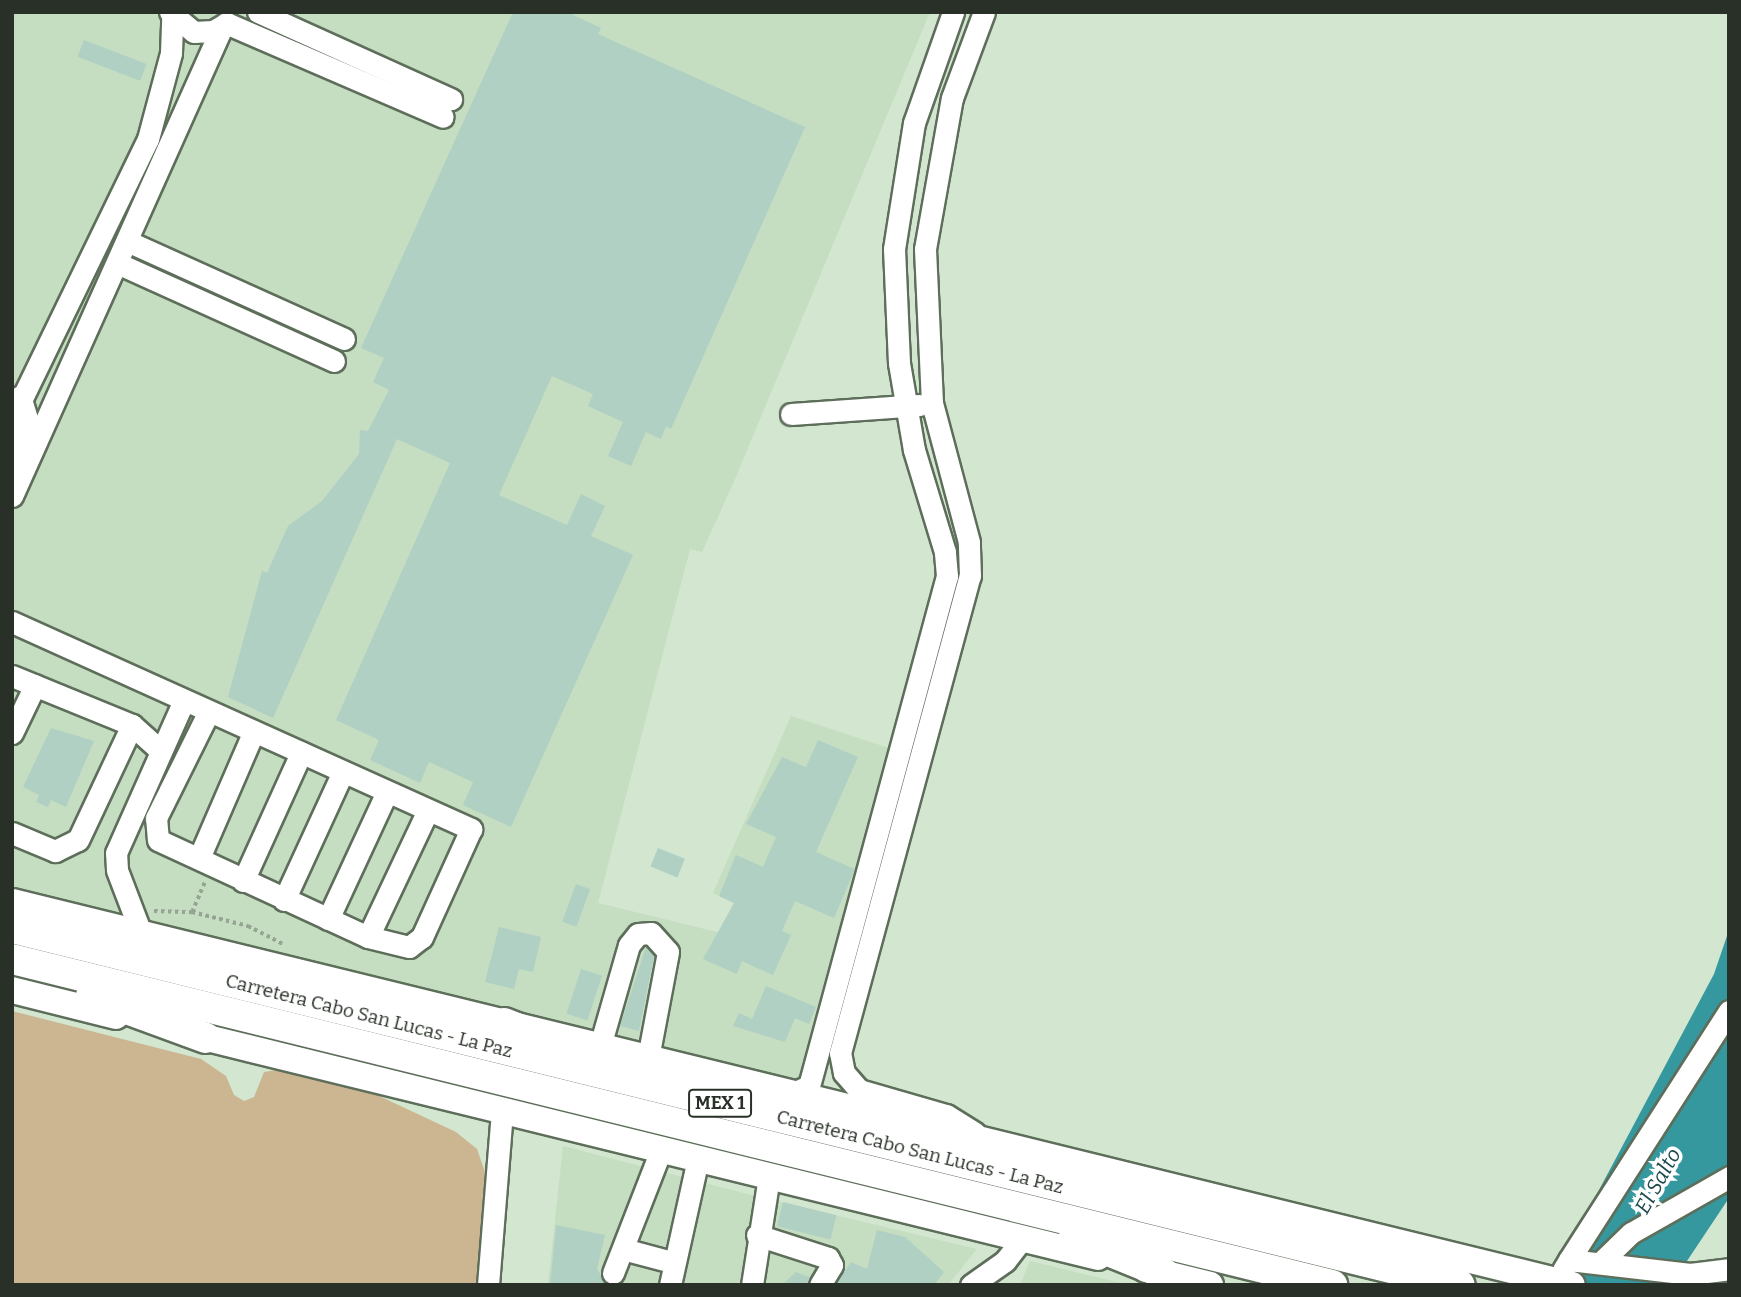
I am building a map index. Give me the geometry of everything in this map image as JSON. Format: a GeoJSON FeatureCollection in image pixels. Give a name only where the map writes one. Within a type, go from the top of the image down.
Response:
{"type":"FeatureCollection","features":[{"type":"Feature","properties":{"kind":"highway","name":"Carretera Cabo San Lucas - La Paz"},"geometry":{"type":"LineString","coordinates":[[12,928],[1460,1285]]}},
{"type":"Feature","properties":{"kind":"highway","name":"Carretera Cabo San Lucas - La Paz"},"geometry":{"type":"LineString","coordinates":[[12,959],[1332,1285]]}},
{"type":"Feature","properties":{"kind":"highway"},"geometry":{"type":"LineString","coordinates":[[12,966],[206,1038]]}},
{"type":"Feature","properties":{"kind":"highway"},"geometry":{"type":"LineString","coordinates":[[504,1023],[720,1103]]}},
{"type":"Feature","properties":{"kind":"highway"},"geometry":{"type":"LineString","coordinates":[[977,1198],[1166,1274]]}},
{"type":"Feature","properties":{"kind":"main road"},"geometry":{"type":"LineString","coordinates":[[12,902],[144,921],[504,1023],[1562,1277]]}},
{"type":"Feature","properties":{"kind":"main road"},"geometry":{"type":"LineString","coordinates":[[12,990],[1210,1285]]}},
{"type":"Feature","properties":{"kind":"street"},"geometry":{"type":"LineString","coordinates":[[171,14],[194,32],[227,21],[447,108],[258,12]]}},
{"type":"Feature","properties":{"kind":"street"},"geometry":{"type":"LineString","coordinates":[[793,1093],[810,1084],[946,584],[945,552],[926,498],[906,408],[894,249],[901,184],[923,89],[953,12]]}},
{"type":"Feature","properties":{"kind":"street"},"geometry":{"type":"LineString","coordinates":[[984,12],[952,98],[931,189],[925,318],[932,403],[969,542],[970,576],[840,1058],[844,1073],[859,1090],[946,1115],[986,1140]]}},
{"type":"Feature","properties":{"kind":"street"},"geometry":{"type":"LineString","coordinates":[[12,419],[18,395],[148,139],[171,53],[171,14]]}},
{"type":"Feature","properties":{"kind":"street"},"geometry":{"type":"LineString","coordinates":[[12,496],[227,21]]}},
{"type":"Feature","properties":{"kind":"street"},"geometry":{"type":"LineString","coordinates":[[127,241],[344,339]]}},
{"type":"Feature","properties":{"kind":"street"},"geometry":{"type":"LineString","coordinates":[[117,264],[334,361]]}},
{"type":"Feature","properties":{"kind":"street"},"geometry":{"type":"LineString","coordinates":[[12,461],[28,422],[18,395]]}},
{"type":"Feature","properties":{"kind":"street"},"geometry":{"type":"LineString","coordinates":[[791,414],[906,408],[932,403]]}},
{"type":"Feature","properties":{"kind":"street"},"geometry":{"type":"LineString","coordinates":[[12,622],[301,752],[471,830],[431,923],[409,947],[368,937],[284,900],[205,861],[173,849],[154,830],[209,711]]}},
{"type":"Feature","properties":{"kind":"street"},"geometry":{"type":"LineString","coordinates":[[12,676],[132,725],[161,751]]}},
{"type":"Feature","properties":{"kind":"street"},"geometry":{"type":"LineString","coordinates":[[12,733],[35,685]]}},
{"type":"Feature","properties":{"kind":"street"},"geometry":{"type":"LineString","coordinates":[[144,921],[117,870],[116,853],[184,700]]}},
{"type":"Feature","properties":{"kind":"street"},"geometry":{"type":"LineString","coordinates":[[12,833],[55,851],[78,840],[132,725]]}},
{"type":"Feature","properties":{"kind":"street"},"geometry":{"type":"LineString","coordinates":[[205,861],[254,731]]}},
{"type":"Feature","properties":{"kind":"street"},"geometry":{"type":"LineString","coordinates":[[243,881],[301,752]]}},
{"type":"Feature","properties":{"kind":"street"},"geometry":{"type":"LineString","coordinates":[[284,900],[343,772]]}},
{"type":"Feature","properties":{"kind":"street"},"geometry":{"type":"LineString","coordinates":[[328,919],[387,792]]}},
{"type":"Feature","properties":{"kind":"street"},"geometry":{"type":"LineString","coordinates":[[368,937],[428,810]]}},
{"type":"Feature","properties":{"kind":"street"},"geometry":{"type":"LineString","coordinates":[[600,1046],[629,944],[638,934],[651,933],[668,951],[648,1058]]}},
{"type":"Feature","properties":{"kind":"street"},"geometry":{"type":"LineString","coordinates":[[1562,1277],[1729,1012]]}},
{"type":"Feature","properties":{"kind":"street"},"geometry":{"type":"LineString","coordinates":[[488,1285],[502,1110]]}},
{"type":"Feature","properties":{"kind":"street"},"geometry":{"type":"LineString","coordinates":[[613,1273],[661,1150]]}},
{"type":"Feature","properties":{"kind":"street"},"geometry":{"type":"LineString","coordinates":[[670,1285],[672,1262],[698,1159]]}},
{"type":"Feature","properties":{"kind":"street"},"geometry":{"type":"LineString","coordinates":[[752,1285],[757,1235],[769,1177]]}},
{"type":"Feature","properties":{"kind":"street"},"geometry":{"type":"LineString","coordinates":[[1600,1264],[1631,1233],[1729,1177]]}},
{"type":"Feature","properties":{"kind":"street"},"geometry":{"type":"LineString","coordinates":[[757,1235],[828,1258],[832,1265],[820,1285]]}},
{"type":"Feature","properties":{"kind":"street"},"geometry":{"type":"LineString","coordinates":[[971,1285],[1005,1261],[1023,1238]]}},
{"type":"Feature","properties":{"kind":"street"},"geometry":{"type":"LineString","coordinates":[[623,1249],[672,1262]]}},
{"type":"Feature","properties":{"kind":"street"},"geometry":{"type":"LineString","coordinates":[[1562,1277],[1600,1264],[1690,1274],[1729,1269]]}},
{"type":"Feature","properties":{"kind":"path"},"geometry":{"type":"LineString","coordinates":[[144,921],[192,912],[205,861]]}},
{"type":"Feature","properties":{"kind":"shaded area"},"geometry":{"type":"Polygon","coordinates":[[[12,12],[930,12],[735,479],[702,552],[690,549],[598,903],[721,933],[734,903],[713,893],[791,716],[889,748],[799,1081],[12,891],[12,12]]]}},
{"type":"Feature","properties":{"kind":"shaded area"},"geometry":{"type":"Polygon","coordinates":[[[12,1011],[201,1059],[226,1076],[234,1095],[244,1101],[254,1097],[264,1072],[283,1069],[375,1094],[456,1132],[477,1149],[485,1172],[476,1285],[12,1285],[12,1011]]]}},
{"type":"Feature","properties":{"kind":"shaded area"},"geometry":{"type":"Polygon","coordinates":[[[563,1146],[755,1196],[977,1249],[948,1285],[548,1285],[563,1146]]]}},
{"type":"Feature","properties":{"kind":"shaded area"},"geometry":{"type":"Polygon","coordinates":[[[1030,1261],[1129,1285],[1020,1285],[1030,1261]]]}},
{"type":"Feature","properties":{"kind":"water","name":"El Salto"},"geometry":{"type":"Polygon","coordinates":[[[1729,930],[1729,1198],[1671,1285],[1538,1285],[1566,1252],[1714,974],[1729,930]]]}},
{"type":"Feature","properties":{"kind":"building"},"geometry":{"type":"Polygon","coordinates":[[[513,12],[567,12],[601,28],[598,34],[805,127],[671,429],[666,426],[661,439],[646,432],[631,466],[608,456],[623,422],[588,406],[593,394],[552,376],[499,495],[567,525],[581,494],[605,506],[591,536],[633,555],[511,827],[463,805],[473,782],[429,762],[420,783],[370,760],[379,740],[336,720],[450,463],[397,439],[273,718],[228,697],[262,571],[267,573],[288,526],[322,501],[359,454],[360,430],[368,431],[389,390],[373,382],[384,358],[361,348],[513,12]]]}},
{"type":"Feature","properties":{"kind":"building"},"geometry":{"type":"Polygon","coordinates":[[[84,40],[147,64],[140,81],[78,57],[84,40]]]}},
{"type":"Feature","properties":{"kind":"building"},"geometry":{"type":"Polygon","coordinates":[[[51,728],[94,741],[66,807],[51,800],[48,807],[36,802],[39,795],[23,787],[51,728]]]}},
{"type":"Feature","properties":{"kind":"building"},"geometry":{"type":"Polygon","coordinates":[[[818,740],[858,757],[816,852],[854,869],[852,876],[834,918],[795,901],[782,931],[791,935],[773,975],[742,961],[737,974],[703,959],[734,903],[719,896],[736,855],[763,867],[776,837],[746,824],[782,757],[806,767],[818,740]]]}},
{"type":"Feature","properties":{"kind":"building"},"geometry":{"type":"Polygon","coordinates":[[[658,848],[685,859],[677,877],[651,867],[658,848]]]}},
{"type":"Feature","properties":{"kind":"building"},"geometry":{"type":"Polygon","coordinates":[[[576,884],[590,889],[576,927],[562,922],[576,884]]]}},
{"type":"Feature","properties":{"kind":"building"},"geometry":{"type":"Polygon","coordinates":[[[499,927],[541,937],[533,972],[519,969],[514,989],[485,982],[499,927]]]}},
{"type":"Feature","properties":{"kind":"building"},"geometry":{"type":"Polygon","coordinates":[[[646,947],[654,956],[639,1031],[620,1026],[646,947]]]}},
{"type":"Feature","properties":{"kind":"building"},"geometry":{"type":"Polygon","coordinates":[[[581,969],[602,976],[587,1020],[566,1014],[581,969]]]}},
{"type":"Feature","properties":{"kind":"building"},"geometry":{"type":"Polygon","coordinates":[[[766,986],[816,1007],[809,1024],[795,1018],[785,1042],[733,1026],[739,1013],[752,1019],[766,986]]]}},
{"type":"Feature","properties":{"kind":"building"},"geometry":{"type":"Polygon","coordinates":[[[783,1202],[836,1215],[830,1240],[777,1226],[783,1202]]]}},
{"type":"Feature","properties":{"kind":"building"},"geometry":{"type":"Polygon","coordinates":[[[556,1225],[605,1235],[597,1269],[607,1285],[550,1285],[556,1225]]]}},
{"type":"Feature","properties":{"kind":"building"},"geometry":{"type":"Polygon","coordinates":[[[877,1230],[905,1237],[944,1272],[934,1285],[835,1285],[851,1262],[867,1269],[877,1230]]]}},
{"type":"Feature","properties":{"kind":"building"},"geometry":{"type":"Polygon","coordinates":[[[796,1272],[809,1277],[807,1285],[782,1285],[796,1272]]]}}]}
